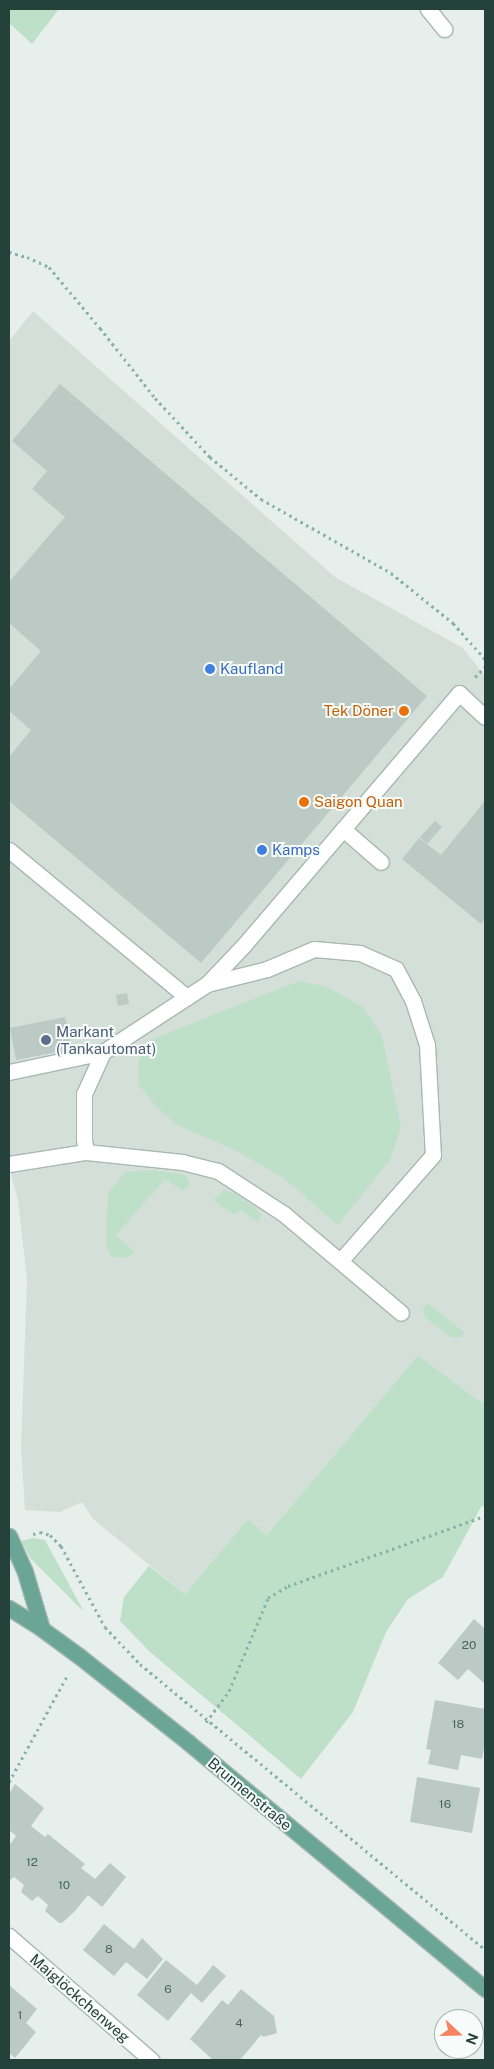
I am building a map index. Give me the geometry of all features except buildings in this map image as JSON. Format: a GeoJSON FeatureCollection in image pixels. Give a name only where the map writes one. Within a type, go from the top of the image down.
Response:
{"type":"FeatureCollection","features":[{"type":"Feature","properties":{"kind":"main road"},"geometry":{"type":"LineString","coordinates":[[10,1538],[25,1572],[42,1629]]}},
{"type":"Feature","properties":{"kind":"main road","name":"Brunnenstraße"},"geometry":{"type":"LineString","coordinates":[[9,1608],[79,1656],[188,1743],[485,1989]]}},
{"type":"Feature","properties":{"kind":"street"},"geometry":{"type":"LineString","coordinates":[[428,9],[444,29]]}},
{"type":"Feature","properties":{"kind":"street"},"geometry":{"type":"LineString","coordinates":[[9,1072],[103,1052],[207,984],[244,945],[459,693],[485,717]]}},
{"type":"Feature","properties":{"kind":"street"},"geometry":{"type":"LineString","coordinates":[[343,829],[381,862]]}},
{"type":"Feature","properties":{"kind":"street"},"geometry":{"type":"LineString","coordinates":[[9,850],[187,997]]}},
{"type":"Feature","properties":{"kind":"street"},"geometry":{"type":"LineString","coordinates":[[207,984],[267,969],[314,949],[360,953],[396,969],[413,1001],[427,1045],[433,1155],[342,1260]]}},
{"type":"Feature","properties":{"kind":"street"},"geometry":{"type":"LineString","coordinates":[[86,1152],[84,1139],[84,1094],[103,1052]]}},
{"type":"Feature","properties":{"kind":"street"},"geometry":{"type":"LineString","coordinates":[[9,1164],[86,1152],[182,1162],[218,1171],[284,1214],[342,1260],[401,1313]]}},
{"type":"Feature","properties":{"kind":"street","name":"Maiglöckchenweg"},"geometry":{"type":"LineString","coordinates":[[9,1936],[151,2060]]}},
{"type":"Feature","properties":{"kind":"path"},"geometry":{"type":"LineString","coordinates":[[9,252],[27,257],[49,267],[155,398],[210,457],[261,499],[391,573],[453,623],[485,659]]}},
{"type":"Feature","properties":{"kind":"path"},"geometry":{"type":"LineString","coordinates":[[207,1721],[229,1691],[268,1598],[288,1586],[319,1574],[485,1516]]}},
{"type":"Feature","properties":{"kind":"path"},"geometry":{"type":"LineString","coordinates":[[10,1538],[40,1532],[50,1535],[61,1546],[105,1627],[140,1664],[485,1949]]}},
{"type":"Feature","properties":{"kind":"path"},"geometry":{"type":"LineString","coordinates":[[9,1782],[79,1656]]}},
{"type":"Feature","properties":{"kind":"shaded area"},"geometry":{"type":"Polygon","coordinates":[[[33,311],[335,577],[463,648],[485,676],[485,1400],[482,1403],[418,1355],[267,1535],[248,1519],[185,1594],[93,1519],[82,1502],[60,1512],[25,1510],[21,1448],[27,1280],[18,1200],[9,1167],[9,341],[33,311]]]}},
{"type":"Feature","properties":{"kind":"green space"},"geometry":{"type":"Polygon","coordinates":[[[9,9],[59,9],[32,44],[9,23],[9,9]]]}},
{"type":"Feature","properties":{"kind":"green space"},"geometry":{"type":"Polygon","coordinates":[[[299,981],[328,987],[363,1007],[382,1035],[401,1127],[390,1160],[338,1225],[283,1178],[237,1151],[175,1124],[154,1104],[139,1085],[139,1061],[150,1040],[299,981]]]}},
{"type":"Feature","properties":{"kind":"green space"},"geometry":{"type":"Polygon","coordinates":[[[153,1170],[185,1175],[189,1181],[188,1187],[183,1191],[165,1179],[116,1235],[135,1252],[125,1258],[112,1257],[106,1247],[108,1193],[125,1172],[153,1170]]]}},
{"type":"Feature","properties":{"kind":"green space"},"geometry":{"type":"Polygon","coordinates":[[[224,1190],[238,1195],[254,1207],[261,1214],[260,1219],[257,1222],[241,1210],[234,1215],[213,1200],[224,1190]]]}},
{"type":"Feature","properties":{"kind":"green space"},"geometry":{"type":"Polygon","coordinates":[[[427,1303],[464,1332],[462,1337],[451,1337],[425,1317],[423,1311],[427,1303]]]}},
{"type":"Feature","properties":{"kind":"green space"},"geometry":{"type":"Polygon","coordinates":[[[418,1355],[482,1403],[485,1400],[485,1505],[481,1507],[443,1577],[408,1599],[386,1632],[353,1712],[301,1779],[149,1651],[120,1621],[124,1597],[149,1566],[185,1594],[248,1519],[267,1535],[418,1355]]]}},
{"type":"Feature","properties":{"kind":"green space"},"geometry":{"type":"Polygon","coordinates":[[[33,1538],[45,1540],[84,1612],[31,1559],[21,1541],[33,1538]]]}},
{"type":"Feature","properties":{"kind":"place","name":"Kaufland"},"geometry":{"type":"Point","coordinates":[210,669]}},
{"type":"Feature","properties":{"kind":"place","name":"Tek Döner"},"geometry":{"type":"Point","coordinates":[404,711]}},
{"type":"Feature","properties":{"kind":"place","name":"Saigon Quan"},"geometry":{"type":"Point","coordinates":[304,802]}},
{"type":"Feature","properties":{"kind":"place","name":"Kamps"},"geometry":{"type":"Point","coordinates":[262,850]}},
{"type":"Feature","properties":{"kind":"place","name":"Markant (Tankautomat)"},"geometry":{"type":"Point","coordinates":[46,1040]}}]}
